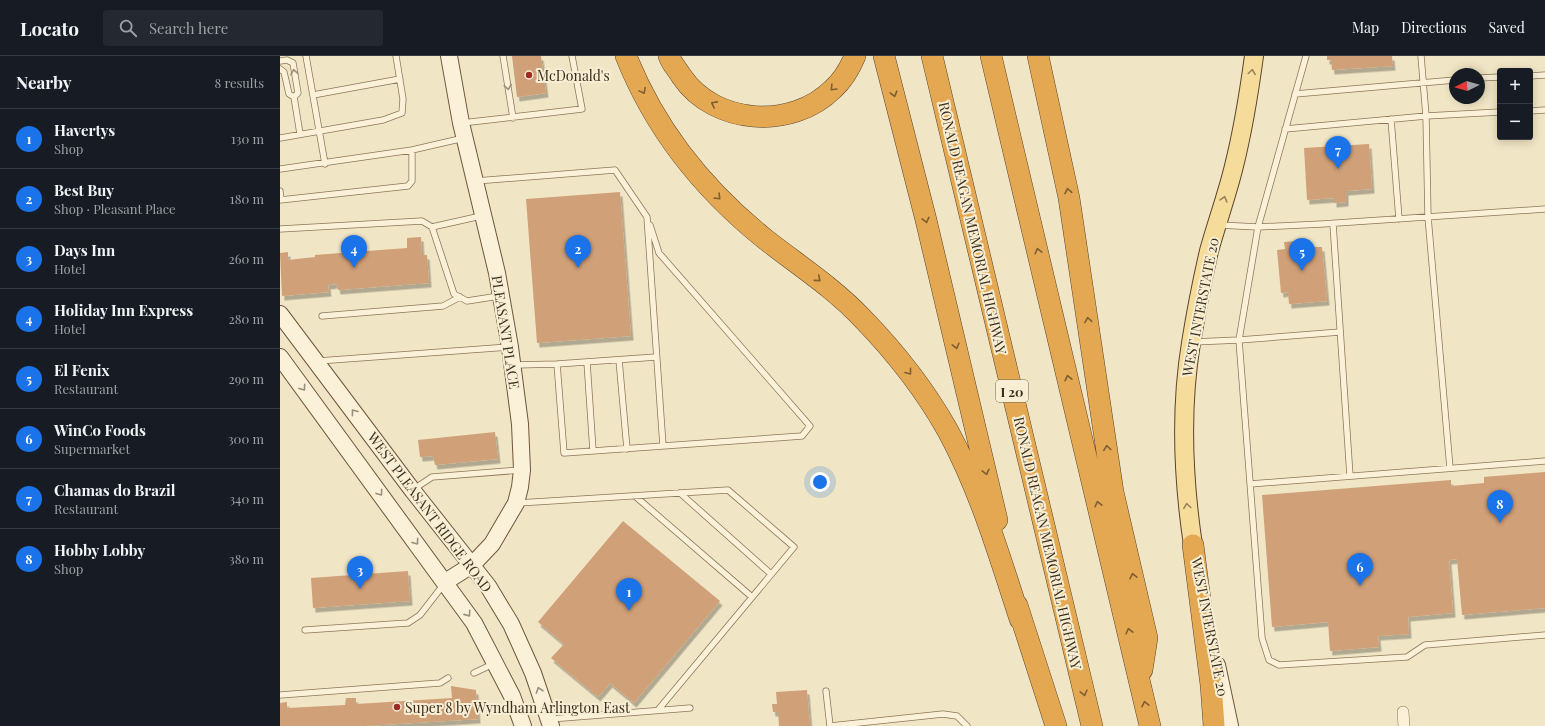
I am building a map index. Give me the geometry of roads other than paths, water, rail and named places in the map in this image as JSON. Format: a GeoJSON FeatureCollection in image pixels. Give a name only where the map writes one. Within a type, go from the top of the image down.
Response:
{"type":"FeatureCollection","features":[{"type":"Feature","properties":{"kind":"highway"},"geometry":{"type":"LineString","coordinates":[[626,56],[666,133],[688,165],[719,198],[759,234],[803,266],[863,318],[911,374],[948,432],[968,474],[988,523],[1056,726]]}},
{"type":"Feature","properties":{"kind":"highway"},"geometry":{"type":"LineString","coordinates":[[669,56],[690,89],[710,102],[727,111],[746,116],[771,117],[794,113],[817,102],[834,89],[849,70],[855,56]]}},
{"type":"Feature","properties":{"kind":"highway"},"geometry":{"type":"LineString","coordinates":[[884,56],[931,243],[1020,618]]}},
{"type":"Feature","properties":{"kind":"highway","name":"RONALD REAGAN MEMORIAL HIGHWAY"},"geometry":{"type":"LineString","coordinates":[[932,56],[1092,726]]}},
{"type":"Feature","properties":{"kind":"highway"},"geometry":{"type":"LineString","coordinates":[[991,56],[1150,726]]}},
{"type":"Feature","properties":{"kind":"highway"},"geometry":{"type":"LineString","coordinates":[[1038,56],[1069,198],[1113,492],[1148,638],[1140,682]]}},
{"type":"Feature","properties":{"kind":"highway"},"geometry":{"type":"LineString","coordinates":[[1193,545],[1212,685],[1214,726]]}},
{"type":"Feature","properties":{"kind":"main road","name":"WEST INTERSTATE 20"},"geometry":{"type":"LineString","coordinates":[[1193,545],[1185,492],[1184,436],[1186,378],[1191,342],[1209,251],[1233,167],[1247,106],[1254,56]]}},
{"type":"Feature","properties":{"kind":"street","name":"PLEASANT PLACE"},"geometry":{"type":"LineString","coordinates":[[446,582],[472,565],[492,544],[516,503],[522,470],[520,424],[510,347],[501,296],[484,215],[463,130],[449,56]]}},
{"type":"Feature","properties":{"kind":"street","name":"WEST PLEASANT RIDGE ROAD"},"geometry":{"type":"LineString","coordinates":[[280,314],[413,491],[488,586],[512,624],[533,673],[550,723]]}},
{"type":"Feature","properties":{"kind":"street","name":"WEST PLEASANT RIDGE ROAD"},"geometry":{"type":"LineString","coordinates":[[280,357],[446,582],[474,623],[512,696],[523,726]]}},
{"type":"Feature","properties":{"kind":"street","name":"WEST INTERSTATE 20"},"geometry":{"type":"LineString","coordinates":[[1193,545],[1230,726]]}},
{"type":"Feature","properties":{"kind":"street"},"geometry":{"type":"LineString","coordinates":[[1403,712],[1404,726]]}},
{"type":"Feature","properties":{"kind":"lane"},"geometry":{"type":"LineString","coordinates":[[306,56],[325,164]]}},
{"type":"Feature","properties":{"kind":"lane"},"geometry":{"type":"LineString","coordinates":[[280,138],[383,120],[402,113],[403,99],[396,56]]}},
{"type":"Feature","properties":{"kind":"lane"},"geometry":{"type":"LineString","coordinates":[[503,56],[513,118]]}},
{"type":"Feature","properties":{"kind":"lane"},"geometry":{"type":"LineString","coordinates":[[280,169],[325,164],[412,150],[463,130],[513,118],[582,110],[572,56]]}},
{"type":"Feature","properties":{"kind":"lane"},"geometry":{"type":"LineString","coordinates":[[1306,56],[1258,227],[1239,340],[1262,638],[1270,660],[1279,665],[1407,657],[1425,645],[1545,635]]}},
{"type":"Feature","properties":{"kind":"lane"},"geometry":{"type":"LineString","coordinates":[[1421,56],[1426,116],[1428,217],[1450,468]]}},
{"type":"Feature","properties":{"kind":"lane"},"geometry":{"type":"LineString","coordinates":[[280,61],[287,60],[292,62],[298,93],[294,97]]}},
{"type":"Feature","properties":{"kind":"lane"},"geometry":{"type":"LineString","coordinates":[[280,69],[284,72],[289,94],[294,97],[300,134]]}},
{"type":"Feature","properties":{"kind":"lane"},"geometry":{"type":"LineString","coordinates":[[1533,76],[1545,75]]}},
{"type":"Feature","properties":{"kind":"lane"},"geometry":{"type":"LineString","coordinates":[[1485,78],[1497,77]]}},
{"type":"Feature","properties":{"kind":"lane"},"geometry":{"type":"LineString","coordinates":[[313,95],[400,79]]}},
{"type":"Feature","properties":{"kind":"lane"},"geometry":{"type":"LineString","coordinates":[[1295,94],[1423,81],[1449,80]]}},
{"type":"Feature","properties":{"kind":"lane"},"geometry":{"type":"LineString","coordinates":[[1533,111],[1545,110]]}},
{"type":"Feature","properties":{"kind":"lane"},"geometry":{"type":"LineString","coordinates":[[1285,129],[1426,116],[1497,112]]}},
{"type":"Feature","properties":{"kind":"lane"},"geometry":{"type":"LineString","coordinates":[[1391,119],[1398,219]]}},
{"type":"Feature","properties":{"kind":"lane"},"geometry":{"type":"LineString","coordinates":[[280,191],[281,200],[408,186],[412,181],[412,150]]}},
{"type":"Feature","properties":{"kind":"lane"},"geometry":{"type":"LineString","coordinates":[[476,181],[615,170],[647,217],[659,253],[810,426],[802,436],[564,454],[557,364]]}},
{"type":"Feature","properties":{"kind":"lane"},"geometry":{"type":"LineString","coordinates":[[1217,225],[1258,227],[1333,224],[1545,209]]}},
{"type":"Feature","properties":{"kind":"lane"},"geometry":{"type":"LineString","coordinates":[[432,227],[484,215]]}},
{"type":"Feature","properties":{"kind":"lane"},"geometry":{"type":"LineString","coordinates":[[647,217],[663,446]]}},
{"type":"Feature","properties":{"kind":"lane"},"geometry":{"type":"LineString","coordinates":[[280,229],[422,221],[432,227],[454,294],[467,301],[501,296]]}},
{"type":"Feature","properties":{"kind":"lane"},"geometry":{"type":"LineString","coordinates":[[1333,224],[1350,476]]}},
{"type":"Feature","properties":{"kind":"lane"},"geometry":{"type":"LineString","coordinates":[[322,316],[443,306],[460,297]]}},
{"type":"Feature","properties":{"kind":"lane"},"geometry":{"type":"LineString","coordinates":[[1191,342],[1239,340],[1340,332]]}},
{"type":"Feature","properties":{"kind":"lane"},"geometry":{"type":"LineString","coordinates":[[314,361],[510,347]]}},
{"type":"Feature","properties":{"kind":"lane"},"geometry":{"type":"LineString","coordinates":[[512,365],[557,364],[656,357]]}},
{"type":"Feature","properties":{"kind":"lane"},"geometry":{"type":"LineString","coordinates":[[619,360],[627,449]]}},
{"type":"Feature","properties":{"kind":"lane"},"geometry":{"type":"LineString","coordinates":[[587,362],[593,451]]}},
{"type":"Feature","properties":{"kind":"lane"},"geometry":{"type":"LineString","coordinates":[[1250,484],[1545,461]]}},
{"type":"Feature","properties":{"kind":"lane"},"geometry":{"type":"LineString","coordinates":[[413,491],[432,477],[522,470]]}},
{"type":"Feature","properties":{"kind":"lane"},"geometry":{"type":"LineString","coordinates":[[516,503],[728,490],[794,547],[658,710]]}},
{"type":"Feature","properties":{"kind":"lane"},"geometry":{"type":"LineString","coordinates":[[680,493],[771,574]]}},
{"type":"Feature","properties":{"kind":"lane"},"geometry":{"type":"LineString","coordinates":[[635,496],[752,597]]}},
{"type":"Feature","properties":{"kind":"lane"},"geometry":{"type":"LineString","coordinates":[[305,630],[408,623],[420,615],[446,582]]}},
{"type":"Feature","properties":{"kind":"lane"},"geometry":{"type":"LineString","coordinates":[[474,674],[495,663]]}},
{"type":"Feature","properties":{"kind":"lane"},"geometry":{"type":"LineString","coordinates":[[280,695],[440,683],[448,678]]}},
{"type":"Feature","properties":{"kind":"lane"},"geometry":{"type":"LineString","coordinates":[[826,691],[830,726],[943,714],[957,716],[967,726]]}},
{"type":"Feature","properties":{"kind":"lane"},"geometry":{"type":"LineString","coordinates":[[550,723],[658,710],[690,708]]}},
{"type":"Feature","properties":{"kind":"place","name":"McDonald's"},"geometry":{"type":"Point","coordinates":[529,75]}},
{"type":"Feature","properties":{"kind":"place","name":"Chamas do Brazil"},"geometry":{"type":"Point","coordinates":[1338,169]}},
{"type":"Feature","properties":{"kind":"place","name":"Holiday Inn Express"},"geometry":{"type":"Point","coordinates":[354,268]}},
{"type":"Feature","properties":{"kind":"place","name":"Best Buy"},"geometry":{"type":"Point","coordinates":[578,268]}},
{"type":"Feature","properties":{"kind":"place","name":"El Fenix"},"geometry":{"type":"Point","coordinates":[1302,271]}},
{"type":"Feature","properties":{"kind":"place","name":"Hobby Lobby"},"geometry":{"type":"Point","coordinates":[1500,523]}},
{"type":"Feature","properties":{"kind":"place","name":"WinCo Foods"},"geometry":{"type":"Point","coordinates":[1360,586]}},
{"type":"Feature","properties":{"kind":"place","name":"Days Inn"},"geometry":{"type":"Point","coordinates":[360,589]}},
{"type":"Feature","properties":{"kind":"place","name":"Havertys"},"geometry":{"type":"Point","coordinates":[629,611]}},
{"type":"Feature","properties":{"kind":"place","name":"Super 8 by Wyndham Arlington East"},"geometry":{"type":"Point","coordinates":[397,707]}}]}
